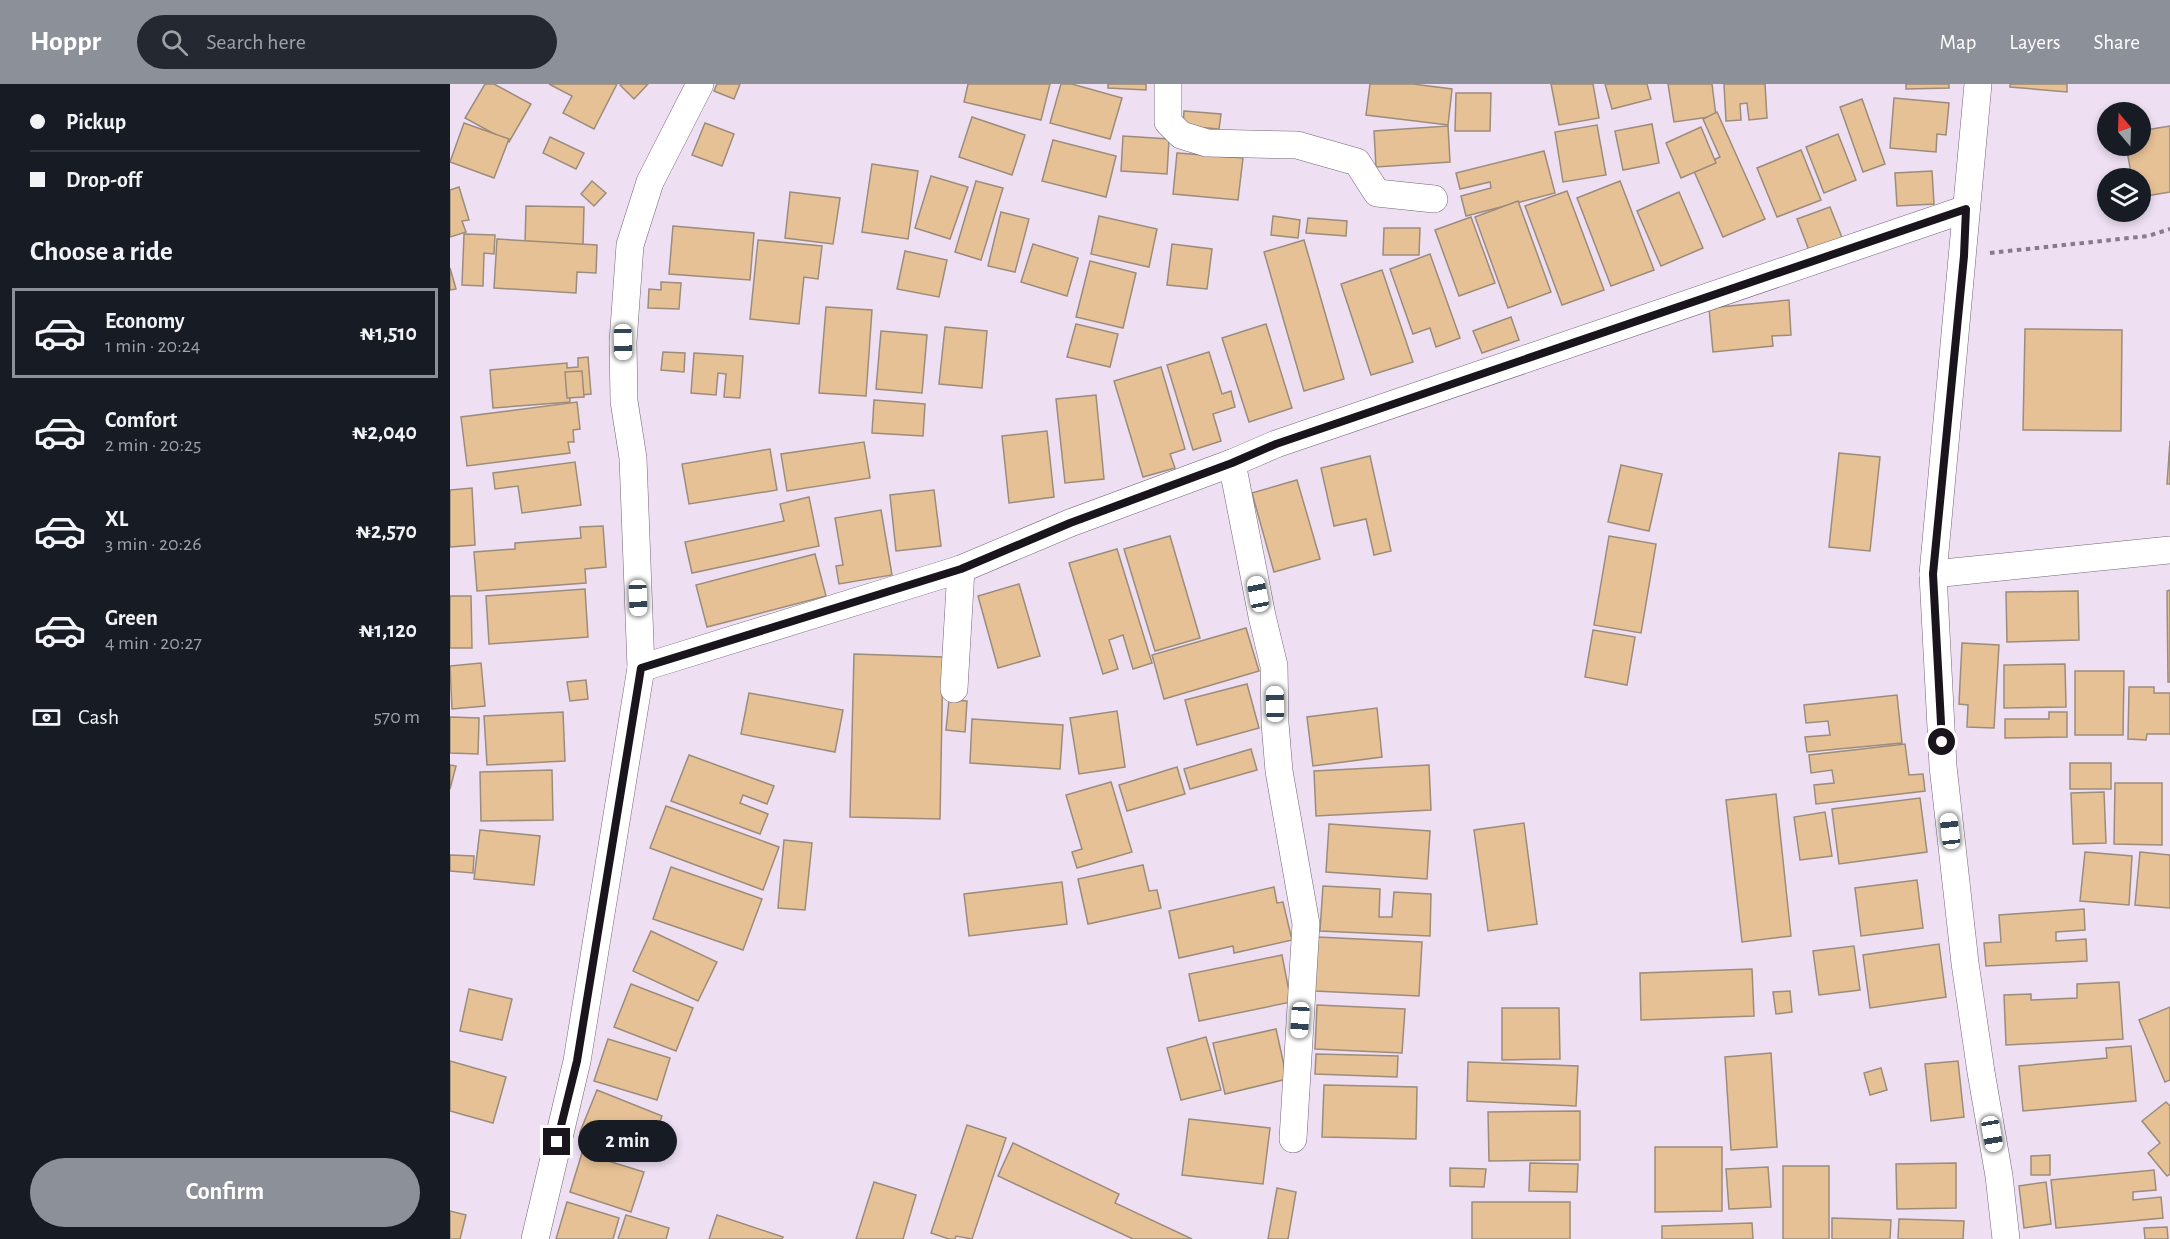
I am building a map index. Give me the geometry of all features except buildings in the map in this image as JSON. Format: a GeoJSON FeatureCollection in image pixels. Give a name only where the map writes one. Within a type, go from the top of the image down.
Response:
{"type":"FeatureCollection","features":[{"type":"Feature","properties":{"kind":"street"},"geometry":{"type":"LineString","coordinates":[[535,1239],[577,1061],[641,668],[633,458],[624,401],[623,342],[630,245],[650,182],[700,84]]}},
{"type":"Feature","properties":{"kind":"street"},"geometry":{"type":"LineString","coordinates":[[1168,84],[1168,122],[1180,135],[1207,143],[1297,145],[1357,162],[1377,193],[1434,199]]}},
{"type":"Feature","properties":{"kind":"street"},"geometry":{"type":"LineString","coordinates":[[1978,84],[1933,574],[1944,777],[1965,963],[1999,1176],[2006,1239]]}},
{"type":"Feature","properties":{"kind":"street"},"geometry":{"type":"LineString","coordinates":[[641,668],[961,569],[1070,523],[1232,463],[1276,444],[1966,209]]}},
{"type":"Feature","properties":{"kind":"street"},"geometry":{"type":"LineString","coordinates":[[1232,463],[1274,666],[1279,771],[1306,924],[1293,1139]]}},
{"type":"Feature","properties":{"kind":"street"},"geometry":{"type":"LineString","coordinates":[[1933,574],[2170,550]]}},
{"type":"Feature","properties":{"kind":"street"},"geometry":{"type":"LineString","coordinates":[[954,689],[961,569]]}},
{"type":"Feature","properties":{"kind":"path"},"geometry":{"type":"LineString","coordinates":[[1964,256],[2148,236],[2170,229]]}},
{"type":"Feature","properties":{"kind":"route"},"geometry":{"type":"LineString","coordinates":[[557,1142],[577,1061],[641,668],[961,569],[1070,523],[1232,463],[1276,444],[1966,209],[1964,256],[1933,574],[1942,742]]}}]}
